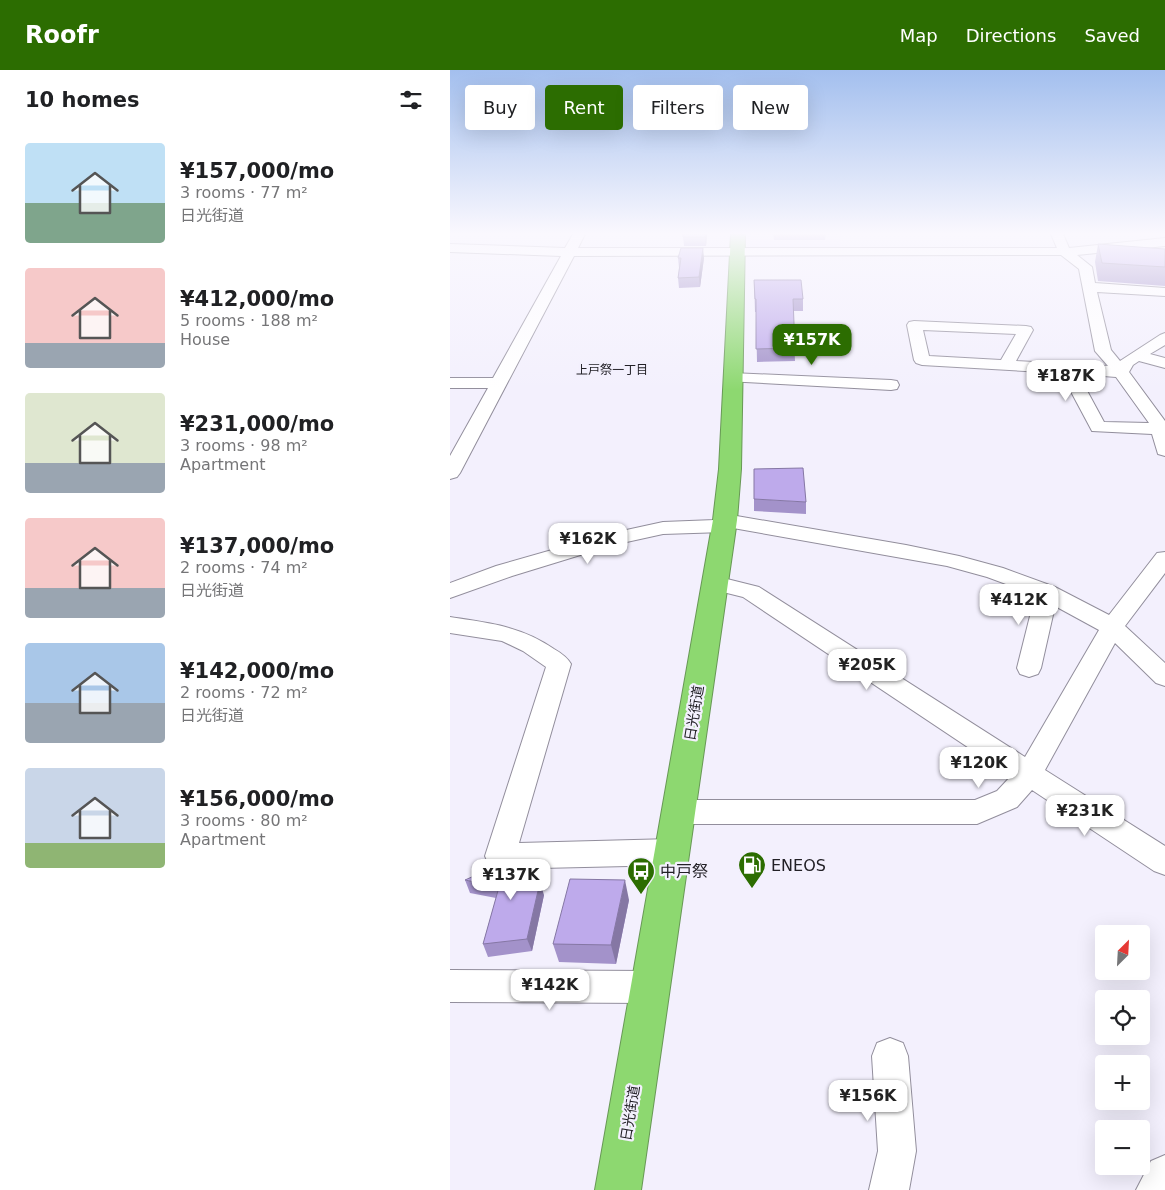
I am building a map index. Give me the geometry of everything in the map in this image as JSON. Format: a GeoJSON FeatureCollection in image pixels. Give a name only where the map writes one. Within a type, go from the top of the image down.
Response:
{"type":"FeatureCollection","features":[{"type":"Feature","properties":{"kind":"highway","name":"日光街道"},"geometry":{"type":"LineString","coordinates":[[618,1190],[724,523],[730,469],[736,286]]}},
{"type":"Feature","properties":{"kind":"street"},"geometry":{"type":"LineString","coordinates":[[450,473],[551,286]]}},
{"type":"Feature","properties":{"kind":"street"},"geometry":{"type":"LineString","coordinates":[[1165,292],[1089,287],[1103,352],[1160,422],[1165,450]]}},
{"type":"Feature","properties":{"kind":"street"},"geometry":{"type":"LineString","coordinates":[[1006,366],[1026,330],[914,325],[922,360],[1006,366],[1121,372]]}},
{"type":"Feature","properties":{"kind":"street"},"geometry":{"type":"LineString","coordinates":[[1121,372],[1127,362],[1163,342]]}},
{"type":"Feature","properties":{"kind":"street"},"geometry":{"type":"LineString","coordinates":[[1137,356],[1165,363]]}},
{"type":"Feature","properties":{"kind":"street"},"geometry":{"type":"LineString","coordinates":[[1067,369],[1098,427],[1160,422]]}},
{"type":"Feature","properties":{"kind":"street"},"geometry":{"type":"LineString","coordinates":[[732,378],[891,385]]}},
{"type":"Feature","properties":{"kind":"street"},"geometry":{"type":"LineString","coordinates":[[450,384],[498,383]]}},
{"type":"Feature","properties":{"kind":"street"},"geometry":{"type":"LineString","coordinates":[[450,591],[504,571],[608,540],[663,528],[724,523],[903,550],[947,559],[1027,583],[1047,592],[1111,628],[1165,677]]}},
{"type":"Feature","properties":{"kind":"street"},"geometry":{"type":"LineString","coordinates":[[678,812],[977,812],[1007,799],[1029,774],[1111,628],[1165,558]]}},
{"type":"Feature","properties":{"kind":"street"},"geometry":{"type":"LineString","coordinates":[[715,583],[751,592],[1165,862]]}},
{"type":"Feature","properties":{"kind":"street"},"geometry":{"type":"LineString","coordinates":[[1029,668],[1047,592]]}},
{"type":"Feature","properties":{"kind":"street"},"geometry":{"type":"LineString","coordinates":[[450,625],[507,634],[532,645],[559,664],[500,856],[672,852]]}},
{"type":"Feature","properties":{"kind":"street"},"geometry":{"type":"LineString","coordinates":[[450,986],[650,987]]}},
{"type":"Feature","properties":{"kind":"street"},"geometry":{"type":"LineString","coordinates":[[889,1190],[897,1152],[890,1056]]}},
{"type":"Feature","properties":{"kind":"street"},"geometry":{"type":"LineString","coordinates":[[1156,1190],[1165,1175]]}},
{"type":"Feature","properties":{"kind":"building"},"geometry":{"type":"Polygon","coordinates":[[[754,286],[802,286],[803,299],[793,299],[795,348],[756,349],[754,286]]]}},
{"type":"Feature","properties":{"kind":"building"},"geometry":{"type":"Polygon","coordinates":[[[803,468],[806,502],[754,499],[754,469],[803,468]]]}},
{"type":"Feature","properties":{"kind":"building"},"geometry":{"type":"Polygon","coordinates":[[[508,862],[534,864],[540,882],[527,939],[483,944],[499,887],[465,880],[492,868],[507,869],[508,862]]]}},
{"type":"Feature","properties":{"kind":"building"},"geometry":{"type":"Polygon","coordinates":[[[570,879],[625,880],[611,945],[553,944],[570,879]]]}},
{"type":"Feature","properties":{"kind":"place","name":"ENEOS"},"geometry":{"type":"Point","coordinates":[752,889]}},
{"type":"Feature","properties":{"kind":"place","name":"中戸祭"},"geometry":{"type":"Point","coordinates":[641,895]}},
{"type":"Feature","properties":{"kind":"district","name":"上戸祭一丁目"},"geometry":{"type":"Point","coordinates":[612,370]}}]}
